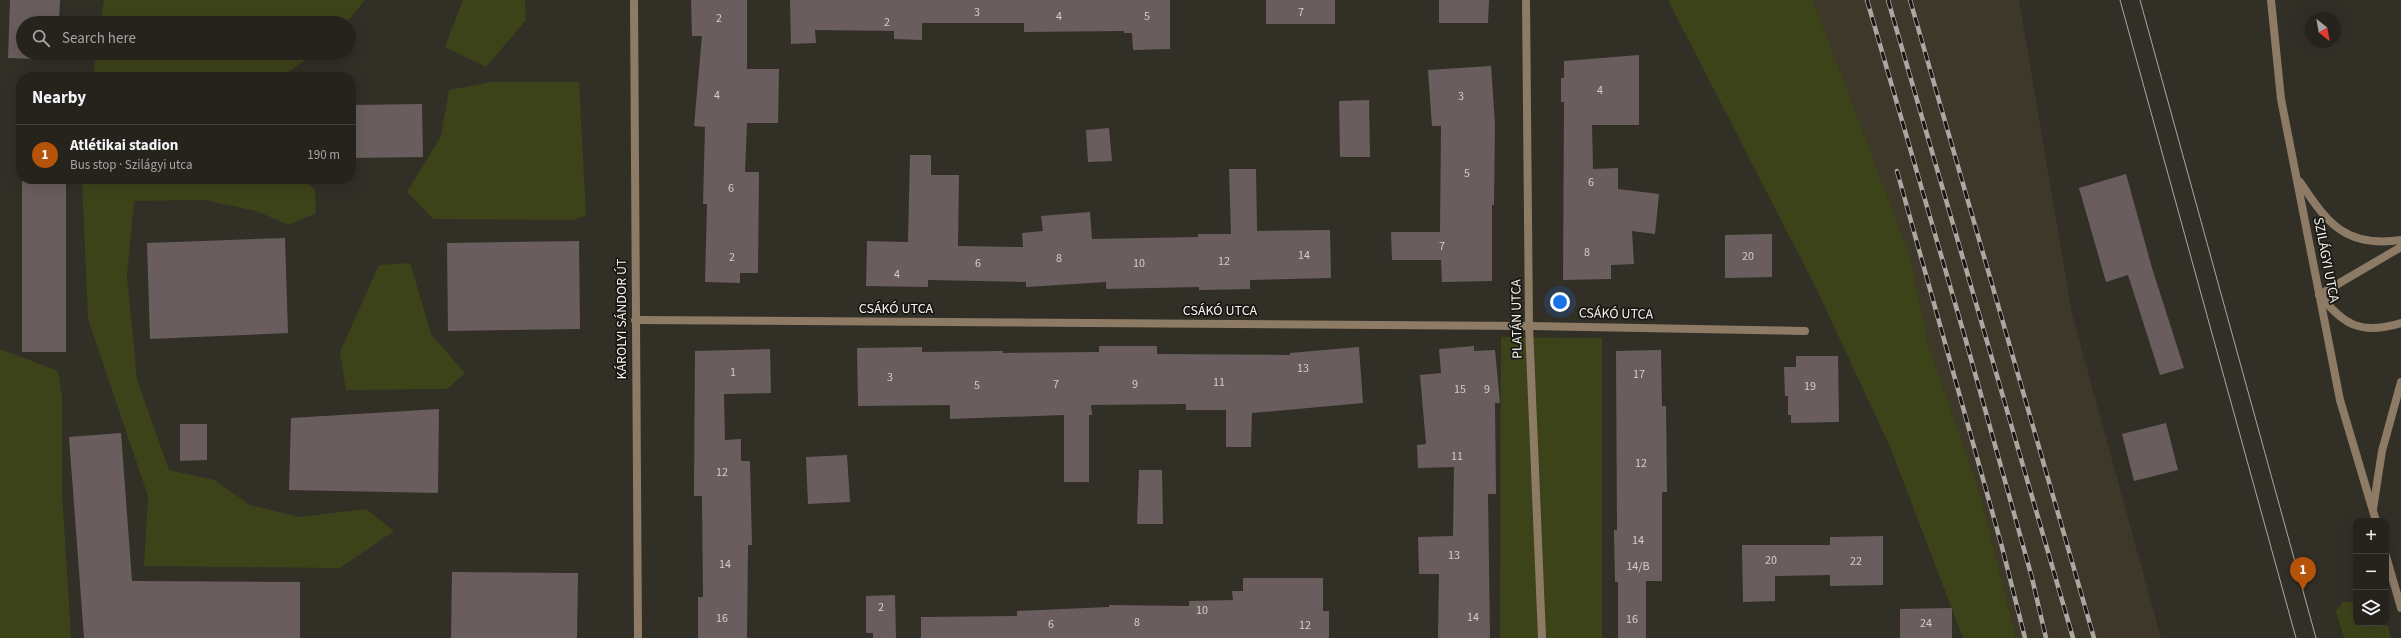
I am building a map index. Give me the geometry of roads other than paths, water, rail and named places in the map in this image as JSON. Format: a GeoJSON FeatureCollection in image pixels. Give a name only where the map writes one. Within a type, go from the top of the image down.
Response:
{"type":"FeatureCollection","features":[{"type":"Feature","properties":{"kind":"street","name":"KÁROLYI SÁNDOR ÚT"},"geometry":{"type":"LineString","coordinates":[[634,0],[638,638]]}},
{"type":"Feature","properties":{"kind":"street","name":"PLATÁN UTCA"},"geometry":{"type":"LineString","coordinates":[[1526,0],[1530,326],[1542,638]]}},
{"type":"Feature","properties":{"kind":"street","name":"SZILÁGYI UTCA"},"geometry":{"type":"LineString","coordinates":[[2271,0],[2281,99],[2298,179],[2340,400],[2375,518]]}},
{"type":"Feature","properties":{"kind":"street"},"geometry":{"type":"LineString","coordinates":[[2298,179],[2324,216],[2350,236],[2365,241],[2382,243],[2401,240]]}},
{"type":"Feature","properties":{"kind":"street"},"geometry":{"type":"LineString","coordinates":[[2401,247],[2319,295],[2335,314],[2353,326],[2387,327],[2401,323]]}},
{"type":"Feature","properties":{"kind":"street","name":"CSÁKÓ UTCA"},"geometry":{"type":"LineString","coordinates":[[635,320],[1530,326],[1805,331]]}},
{"type":"Feature","properties":{"kind":"street"},"geometry":{"type":"LineString","coordinates":[[2373,512],[2382,451],[2401,382]]}},
{"type":"Feature","properties":{"kind":"street"},"geometry":{"type":"LineString","coordinates":[[2389,566],[2401,608]]}},
{"type":"Feature","properties":{"kind":"tram line"},"geometry":{"type":"LineString","coordinates":[[2120,0],[2296,638]]}},
{"type":"Feature","properties":{"kind":"tram line"},"geometry":{"type":"LineString","coordinates":[[2140,0],[2316,638]]}},
{"type":"Feature","properties":{"kind":"railway"},"geometry":{"type":"LineString","coordinates":[[1867,0],[1966,341],[2032,578],[2046,638]]}},
{"type":"Feature","properties":{"kind":"railway"},"geometry":{"type":"LineString","coordinates":[[1888,0],[2073,638]]}},
{"type":"Feature","properties":{"kind":"railway"},"geometry":{"type":"LineString","coordinates":[[1910,0],[2094,638]]}},
{"type":"Feature","properties":{"kind":"railway"},"geometry":{"type":"LineString","coordinates":[[1897,171],[2002,547],[2025,638]]}},
{"type":"Feature","properties":{"kind":"place","name":"Atlétikai stadion"},"geometry":{"type":"Point","coordinates":[2303,590]}}]}
